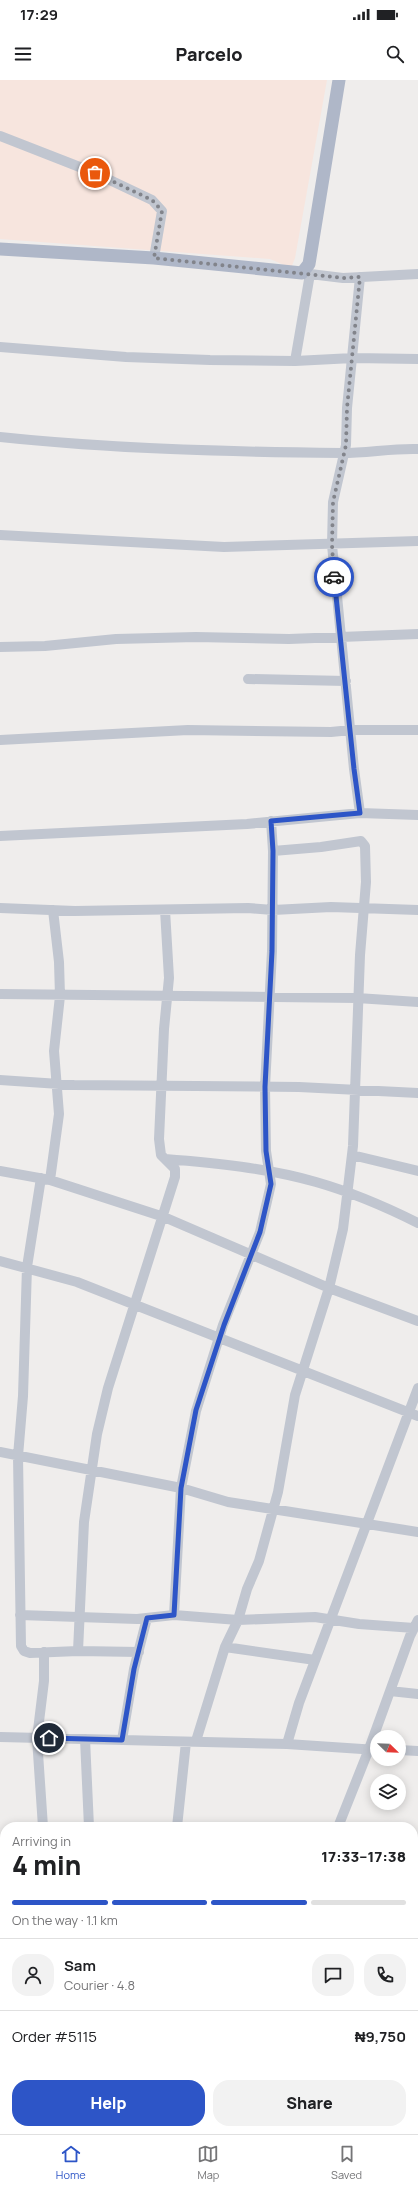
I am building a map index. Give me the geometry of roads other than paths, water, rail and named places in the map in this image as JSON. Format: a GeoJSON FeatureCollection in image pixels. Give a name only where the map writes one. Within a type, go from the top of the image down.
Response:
{"type":"FeatureCollection","features":[{"type":"Feature","properties":{"kind":"main road"},"geometry":{"type":"LineString","coordinates":[[0,249],[154,258],[306,273],[309,264],[339,80]]}},
{"type":"Feature","properties":{"kind":"street"},"geometry":{"type":"LineString","coordinates":[[0,136],[95,173],[152,200],[162,211],[154,258]]}},
{"type":"Feature","properties":{"kind":"street"},"geometry":{"type":"LineString","coordinates":[[295,361],[306,273],[343,278],[379,274],[418,274]]}},
{"type":"Feature","properties":{"kind":"street"},"geometry":{"type":"LineString","coordinates":[[360,277],[347,408],[345,453],[333,502],[332,545],[340,638],[360,813]]}},
{"type":"Feature","properties":{"kind":"street"},"geometry":{"type":"LineString","coordinates":[[0,347],[126,357],[295,361],[353,358],[418,359]]}},
{"type":"Feature","properties":{"kind":"street"},"geometry":{"type":"LineString","coordinates":[[0,437],[176,449],[345,453],[418,449]]}},
{"type":"Feature","properties":{"kind":"street"},"geometry":{"type":"LineString","coordinates":[[0,534],[224,547],[332,545],[418,541]]}},
{"type":"Feature","properties":{"kind":"street"},"geometry":{"type":"LineString","coordinates":[[0,647],[45,646],[116,639],[196,637],[289,640],[418,634]]}},
{"type":"Feature","properties":{"kind":"street"},"geometry":{"type":"LineString","coordinates":[[248,679],[346,681]]}},
{"type":"Feature","properties":{"kind":"street"},"geometry":{"type":"LineString","coordinates":[[0,740],[188,730],[331,732],[350,730],[418,730]]}},
{"type":"Feature","properties":{"kind":"street"},"geometry":{"type":"LineString","coordinates":[[0,836],[271,821],[360,813],[418,815]]}},
{"type":"Feature","properties":{"kind":"street"},"geometry":{"type":"LineString","coordinates":[[174,1615],[181,1488],[196,1410],[220,1337],[250,1254],[260,1232],[271,1184],[266,1151],[265,1087],[273,910],[273,851],[271,821]]}},
{"type":"Feature","properties":{"kind":"street"},"geometry":{"type":"LineString","coordinates":[[178,1822],[191,1742],[225,1647],[238,1620],[247,1589],[259,1561],[273,1510],[295,1395],[329,1288],[343,1229],[352,1155],[357,998],[365,908],[365,846],[361,841],[321,848],[273,851]]}},
{"type":"Feature","properties":{"kind":"street"},"geometry":{"type":"LineString","coordinates":[[0,908],[53,910],[165,910],[248,908],[273,910],[365,908],[418,910]]}},
{"type":"Feature","properties":{"kind":"street"},"geometry":{"type":"LineString","coordinates":[[53,910],[59,962],[60,996],[54,1051],[55,1084],[59,1114],[27,1267],[23,1396],[18,1456],[21,1646],[24,1652],[139,1652]]}},
{"type":"Feature","properties":{"kind":"street"},"geometry":{"type":"LineString","coordinates":[[78,1651],[84,1522],[91,1470],[108,1388],[164,1217],[175,1177],[175,1169],[161,1155],[160,1149],[159,1115],[168,997],[169,949],[165,910]]}},
{"type":"Feature","properties":{"kind":"street"},"geometry":{"type":"LineString","coordinates":[[0,994],[60,996],[357,998],[418,1002]]}},
{"type":"Feature","properties":{"kind":"street"},"geometry":{"type":"LineString","coordinates":[[0,1080],[55,1084],[265,1087],[418,1093]]}},
{"type":"Feature","properties":{"kind":"street"},"geometry":{"type":"LineString","coordinates":[[352,1155],[418,1171]]}},
{"type":"Feature","properties":{"kind":"street"},"geometry":{"type":"LineString","coordinates":[[165,1159],[224,1164],[316,1182],[393,1211],[418,1223]]}},
{"type":"Feature","properties":{"kind":"street"},"geometry":{"type":"LineString","coordinates":[[0,1171],[46,1179],[164,1217],[329,1288],[418,1320]]}},
{"type":"Feature","properties":{"kind":"street"},"geometry":{"type":"LineString","coordinates":[[0,1261],[27,1267],[78,1282],[413,1414]]}},
{"type":"Feature","properties":{"kind":"street"},"geometry":{"type":"LineString","coordinates":[[287,1744],[299,1703],[332,1619],[366,1524],[413,1414],[418,1388]]}},
{"type":"Feature","properties":{"kind":"street"},"geometry":{"type":"LineString","coordinates":[[0,1452],[181,1488],[228,1502],[418,1532]]}},
{"type":"Feature","properties":{"kind":"street"},"geometry":{"type":"LineString","coordinates":[[20,1615],[147,1618],[174,1615],[238,1620],[315,1617],[359,1624],[416,1624],[390,1691],[379,1730]]}},
{"type":"Feature","properties":{"kind":"street"},"geometry":{"type":"LineString","coordinates":[[122,1740],[147,1618]]}},
{"type":"Feature","properties":{"kind":"street"},"geometry":{"type":"LineString","coordinates":[[225,1647],[316,1660]]}},
{"type":"Feature","properties":{"kind":"street"},"geometry":{"type":"LineString","coordinates":[[43,1822],[37,1738],[44,1681],[44,1652]]}},
{"type":"Feature","properties":{"kind":"street"},"geometry":{"type":"LineString","coordinates":[[390,1691],[418,1694]]}},
{"type":"Feature","properties":{"kind":"street"},"geometry":{"type":"LineString","coordinates":[[0,1737],[287,1744],[370,1750]]}},
{"type":"Feature","properties":{"kind":"street"},"geometry":{"type":"LineString","coordinates":[[85,1739],[90,1822]]}},
{"type":"Feature","properties":{"kind":"street"},"geometry":{"type":"LineString","coordinates":[[406,1750],[418,1751]]}},
{"type":"Feature","properties":{"kind":"street"},"geometry":{"type":"LineString","coordinates":[[340,1822],[370,1757]]}}]}
